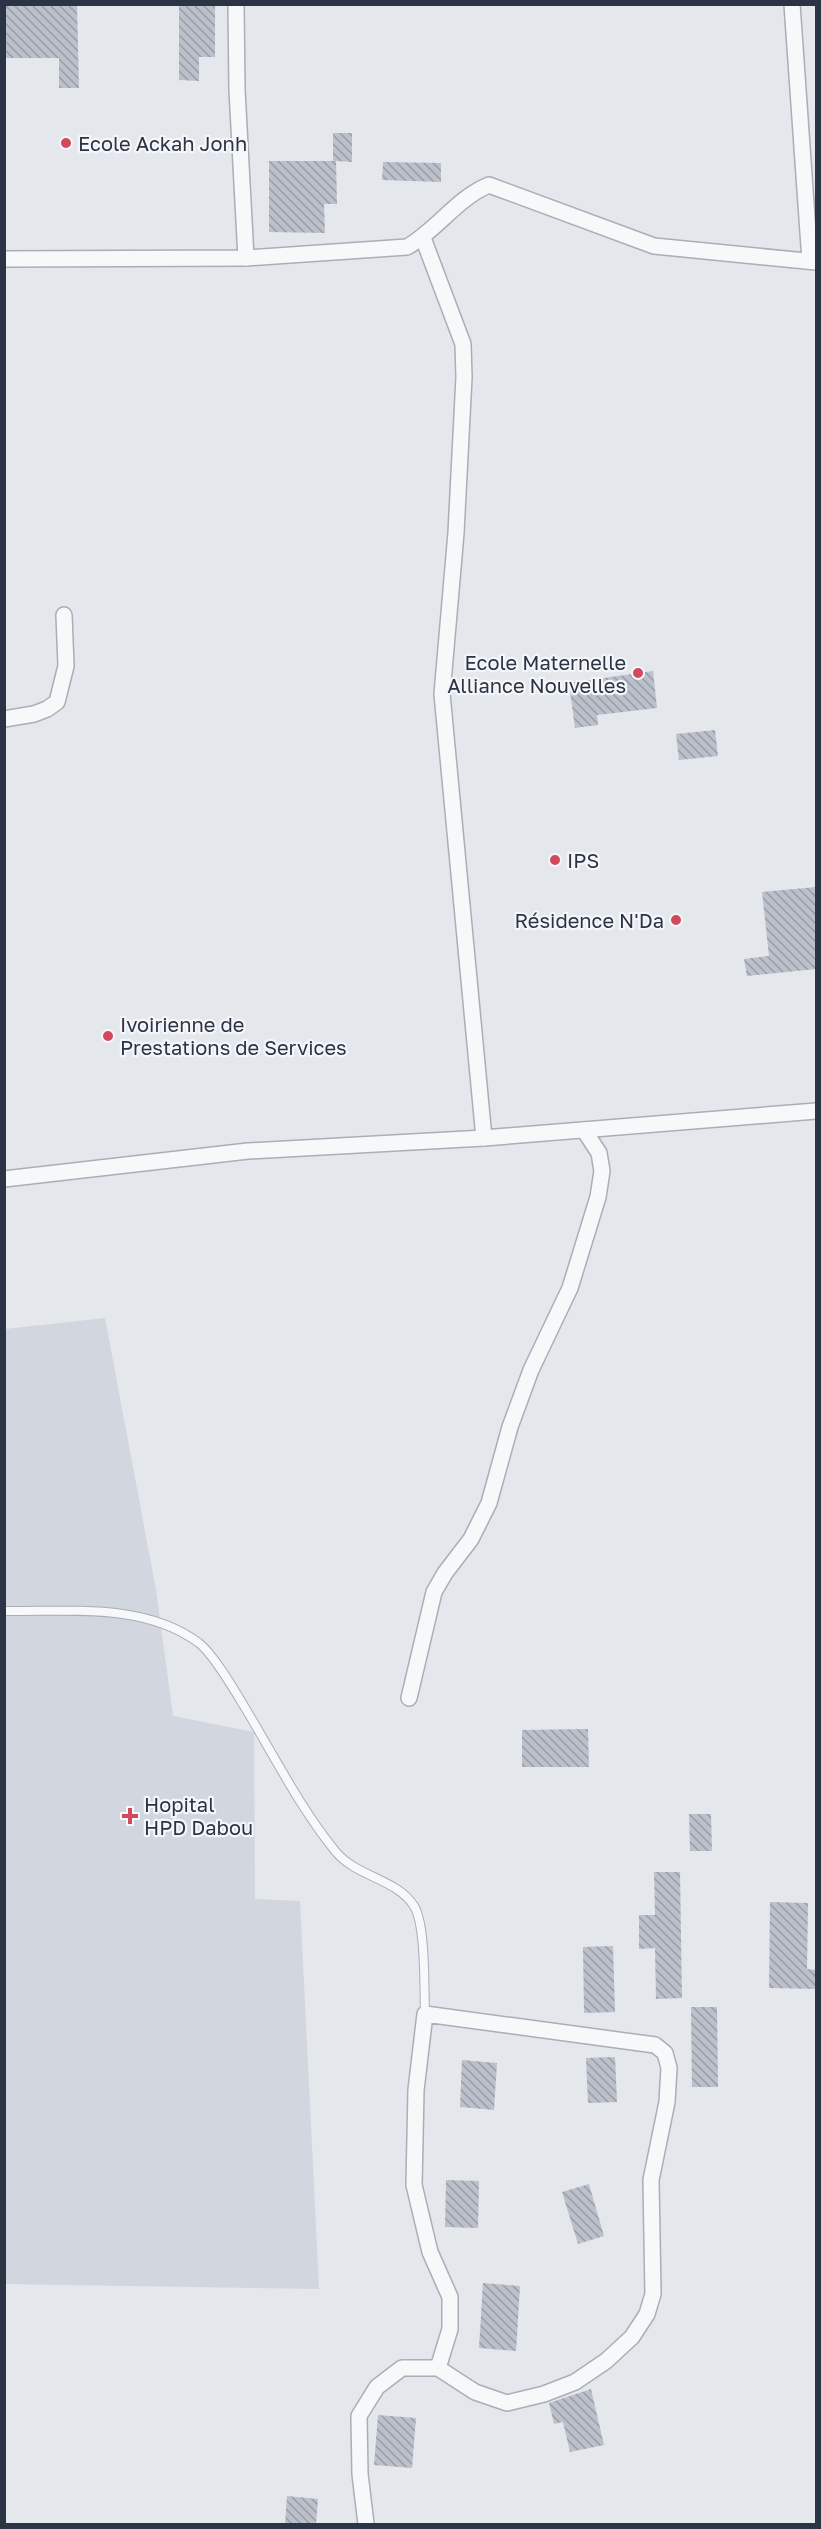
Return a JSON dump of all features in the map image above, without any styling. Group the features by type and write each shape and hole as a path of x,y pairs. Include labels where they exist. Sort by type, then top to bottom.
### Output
{"street":[{"path":"236,4 237,90 246,258"},
{"path":"4,260 246,258 407,247 423,238 475,190 489,185 654,246 813,262 792,4"},
{"path":"423,238 463,344 464,377 456,533 442,693 484,1138"},
{"path":"4,719 47,710 57,702 66,666 64,615"},
{"path":"4,1179 248,1151 484,1138 816,1111"},
{"path":"409,1698 434,1592 445,1573 471,1539 489,1503 510,1427 531,1370 570,1288 598,1197 602,1171 599,1153 584,1130"},
{"path":"366,2524 360,2474 359,2416 376,2387 402,2368 438,2368 475,2392 507,2403 544,2394 574,2382 606,2361 632,2337 647,2314 653,2294 651,2180 666,2102 669,2068 665,2053 655,2045 425,2014 416,2090 414,2185 430,2252 450,2297 450,2329 438,2368"}],"lane":[{"path":"4,1611 124,1612 168,1626 200,1644 229,1681 313,1821 338,1854 358,1871 402,1892 414,1906 420,1925 425,2014"}],"shaded area":[{"name":"Hopital HPD Dabou","path":"105,1318 156,1590 173,1716 254,1732 255,1899 300,1901 319,2289 5,2284 5,1329"}],"building":[{"path":"4,4 77,4 79,88 59,88 59,58 4,58"},
{"path":"179,4 215,4 215,57 199,57 199,81 179,80"},
{"path":"333,133 352,133 352,162 336,161 337,204 324,204 325,233 269,232 269,161 333,161"},
{"path":"383,162 441,163 441,182 382,180"},
{"path":"653,671 657,708 597,715 598,725 575,728 569,683"},
{"path":"715,730 718,756 679,760 676,734"},
{"path":"816,887 816,969 747,976 744,959 769,956 762,892"},
{"path":"588,1729 589,1767 522,1767 522,1730"},
{"path":"689,1814 711,1814 712,1851 690,1851"},
{"path":"654,1872 680,1872 682,1998 656,1999 655,1948 639,1949 639,1915 655,1915"},
{"path":"770,1902 808,1903 807,1969 816,1970 816,1989 769,1988"},
{"path":"613,1946 615,2012 584,2013 583,1947"},
{"path":"691,2007 717,2007 718,2087 692,2087"},
{"path":"615,2057 617,2102 588,2103 586,2058"},
{"path":"462,2060 497,2063 494,2110 460,2107"},
{"path":"446,2180 479,2181 478,2228 445,2227"},
{"path":"589,2184 604,2236 578,2244 562,2192"},
{"path":"483,2283 520,2286 516,2351 479,2348"},
{"path":"591,2389 604,2445 570,2452 563,2422 554,2424 549,2403"},
{"path":"378,2415 416,2418 412,2468 374,2465"},
{"path":"287,2496 318,2499 316,2524 285,2524"}],"place":[{"name":"Ecole Ackah Jonh","path":"66,143"},
{"name":"Ecole Maternelle Alliance Nouvelles","path":"638,673"},
{"name":"IPS","path":"555,860"},
{"name":"Résidence N'Da","path":"676,920"},
{"name":"Ivoirienne de Prestations de Services","path":"108,1036"},
{"name":"Hopital HPD Dabou","path":"130,1816"}]}
